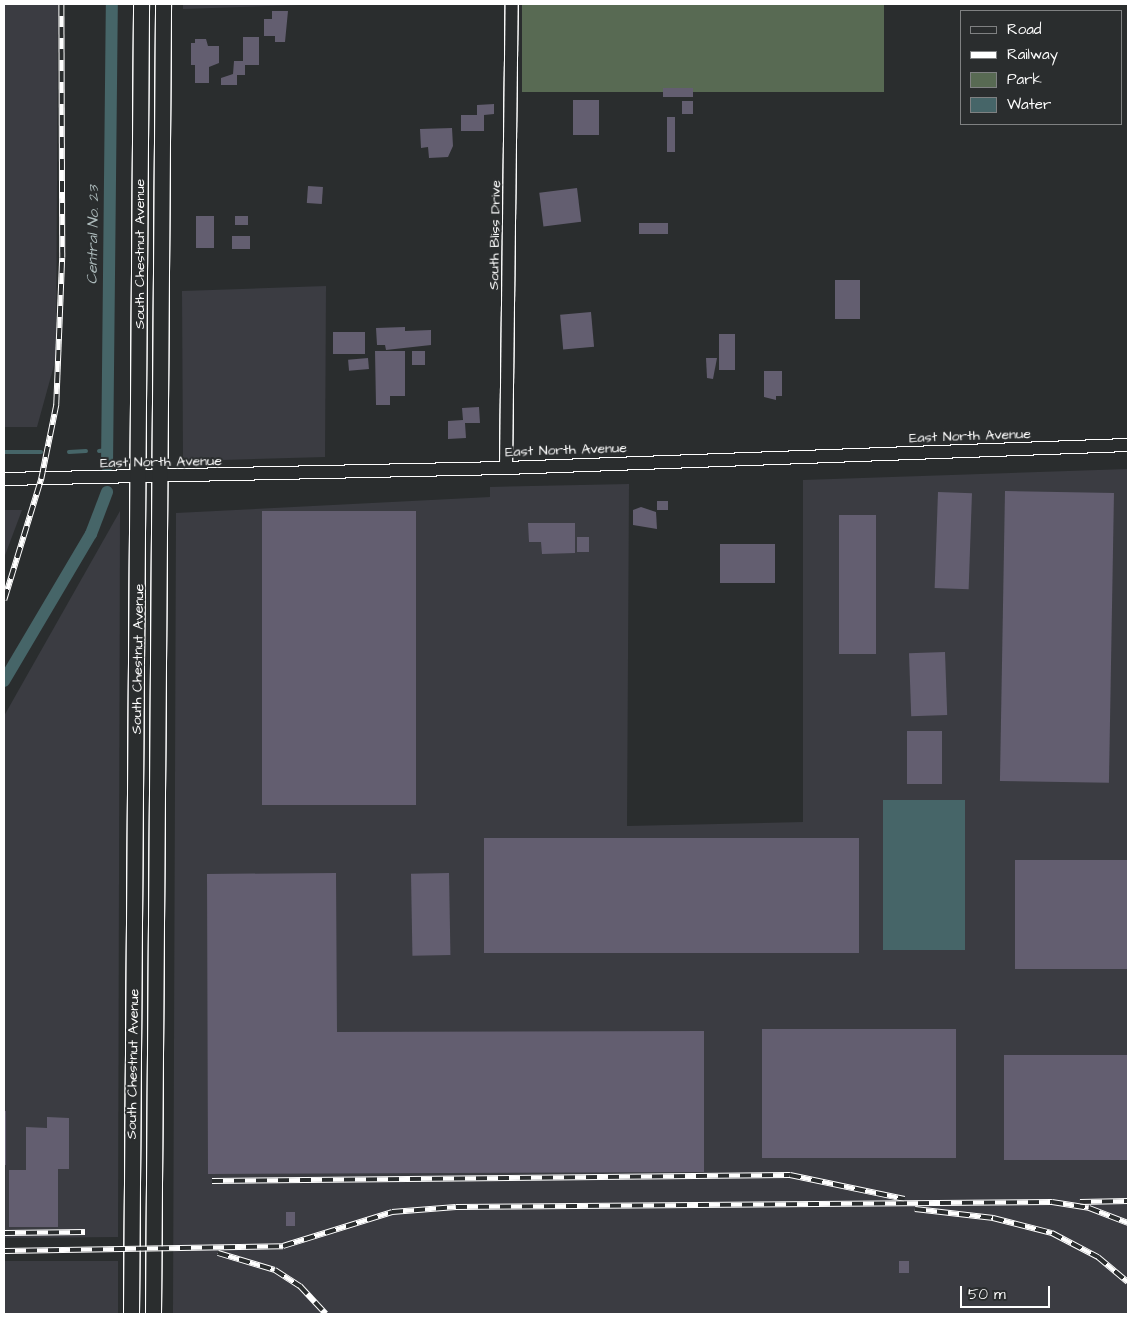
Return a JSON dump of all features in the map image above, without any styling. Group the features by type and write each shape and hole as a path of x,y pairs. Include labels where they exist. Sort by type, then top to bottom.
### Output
{"main road":[{"name":"South Chestnut Avenue","path":"130,1314 139,478 141,4"},
{"name":"South Chestnut Avenue","path":"153,1314 162,478 164,4"}],"street":[{"name":"South Bliss Drive","path":"506,468 512,4"},
{"name":"East North Avenue","path":"4,479 119,479 506,468 1128,445"}],"shaded area":[{"path":"4,4 58,4 56,358 37,427 4,427"},
{"path":"183,4 331,4 183,9"},
{"path":"326,286 325,457 189,461 183,457 182,291"},
{"path":"1128,469 1128,1314 173,1314 176,513 490,497 490,487 629,484 627,826 803,822 803,480"},
{"path":"4,510 22,510 4,558"},
{"path":"120,511 118,1237 4,1238 4,716"},
{"path":"4,1261 118,1261 118,1314 4,1314"}],"green space":[{"path":"522,4 884,4 884,92 522,92"}],"water":[{"path":"883,800 965,800 965,950 883,950"}],"building":[{"path":"272,11 288,11 285,42 275,42 275,36 264,36 264,19 272,19"},
{"path":"243,37 259,37 259,65 245,65 245,75 237,75 237,85 221,85 221,78 233,74 234,61 243,61"},
{"path":"195,39 206,39 208,46 219,46 219,63 209,67 209,83 195,83 195,65 191,65 191,43 195,43"},
{"path":"663,88 693,88 693,97 663,97"},
{"path":"573,100 599,100 599,135 573,135"},
{"path":"682,101 693,101 693,114 682,114"},
{"path":"494,104 494,114 484,115 484,131 461,131 461,115 477,115 477,105"},
{"path":"667,117 675,117 675,152 667,152"},
{"path":"452,128 453,146 448,157 429,158 428,147 421,148 420,129"},
{"path":"308,186 323,187 322,204 307,203"},
{"path":"577,188 581,222 543,226 539,193"},
{"path":"196,216 214,216 214,248 196,248"},
{"path":"235,216 248,216 248,225 235,225"},
{"path":"639,223 668,223 668,234 639,234"},
{"path":"232,236 250,236 250,249 232,249"},
{"path":"835,280 860,280 860,319 835,319"},
{"path":"591,312 594,347 563,350 560,315"},
{"path":"405,327 405,331 431,330 431,345 386,350 385,345 377,345 376,328"},
{"path":"333,332 365,332 365,354 333,354"},
{"path":"719,334 735,334 735,370 719,370"},
{"path":"375,351 405,351 405,396 390,396 390,405 376,405"},
{"path":"412,351 425,351 425,365 412,365"},
{"path":"368,358 369,369 349,371 348,360"},
{"path":"706,358 717,358 713,379 707,378"},
{"path":"764,371 782,371 782,396 776,396 776,400 764,397"},
{"path":"479,407 480,423 465,423 466,438 448,439 448,421 463,420 462,408"},
{"path":"1005,491 1114,493 1109,783 1000,781"},
{"path":"938,492 972,493 969,589 935,588"},
{"path":"657,501 668,501 668,510 657,510"},
{"path":"641,507 656,512 657,529 633,525 633,510"},
{"path":"262,511 416,511 416,805 262,805"},
{"path":"839,515 876,515 876,654 839,654"},
{"path":"528,523 575,523 575,553 542,554 541,542 529,542"},
{"path":"577,537 589,537 589,552 577,552"},
{"path":"720,544 775,544 775,583 720,583"},
{"path":"945,652 947,715 911,716 909,653"},
{"path":"907,731 942,731 942,784 907,784"},
{"path":"484,838 859,838 859,953 484,953"},
{"path":"1015,860 1128,860 1128,969 1015,969"},
{"path":"336,873 337,1032 704,1031 704,1172 208,1174 207,874"},
{"path":"449,873 450,955 412,956 411,874"},
{"path":"762,1029 956,1029 956,1158 762,1158"},
{"path":"1004,1055 1128,1055 1128,1160 1004,1160"},
{"path":"4,1111 6,1111 6,1165 4,1165"},
{"path":"47,1117 69,1118 69,1169 58,1169 58,1227 9,1227 9,1170 26,1170 26,1127 47,1128"},
{"path":"286,1212 295,1212 295,1226 286,1226"},
{"path":"899,1261 909,1261 909,1273 899,1273"}],"waterway":[{"name":"Central No. 23","path":"107,466 112,4"},
{"path":"99,451 107,450"},
{"path":"69,452 86,451"},
{"path":"4,452 41,452"},
{"name":"Central No. 23","path":"4,681 91,534 107,492"}],"railway":[{"path":"4,600 41,479 56,405 62,258 61,4"},
{"path":"212,1181 790,1175 905,1199"},
{"path":"1080,1202 1128,1201"},
{"path":"4,1251 283,1246 392,1212 456,1207 1052,1202 1089,1208 1128,1223"},
{"path":"915,1209 993,1218 1052,1233 1098,1257 1128,1282"},
{"path":"4,1233 85,1232"},
{"path":"218,1253 275,1270 300,1286 326,1314"}]}
